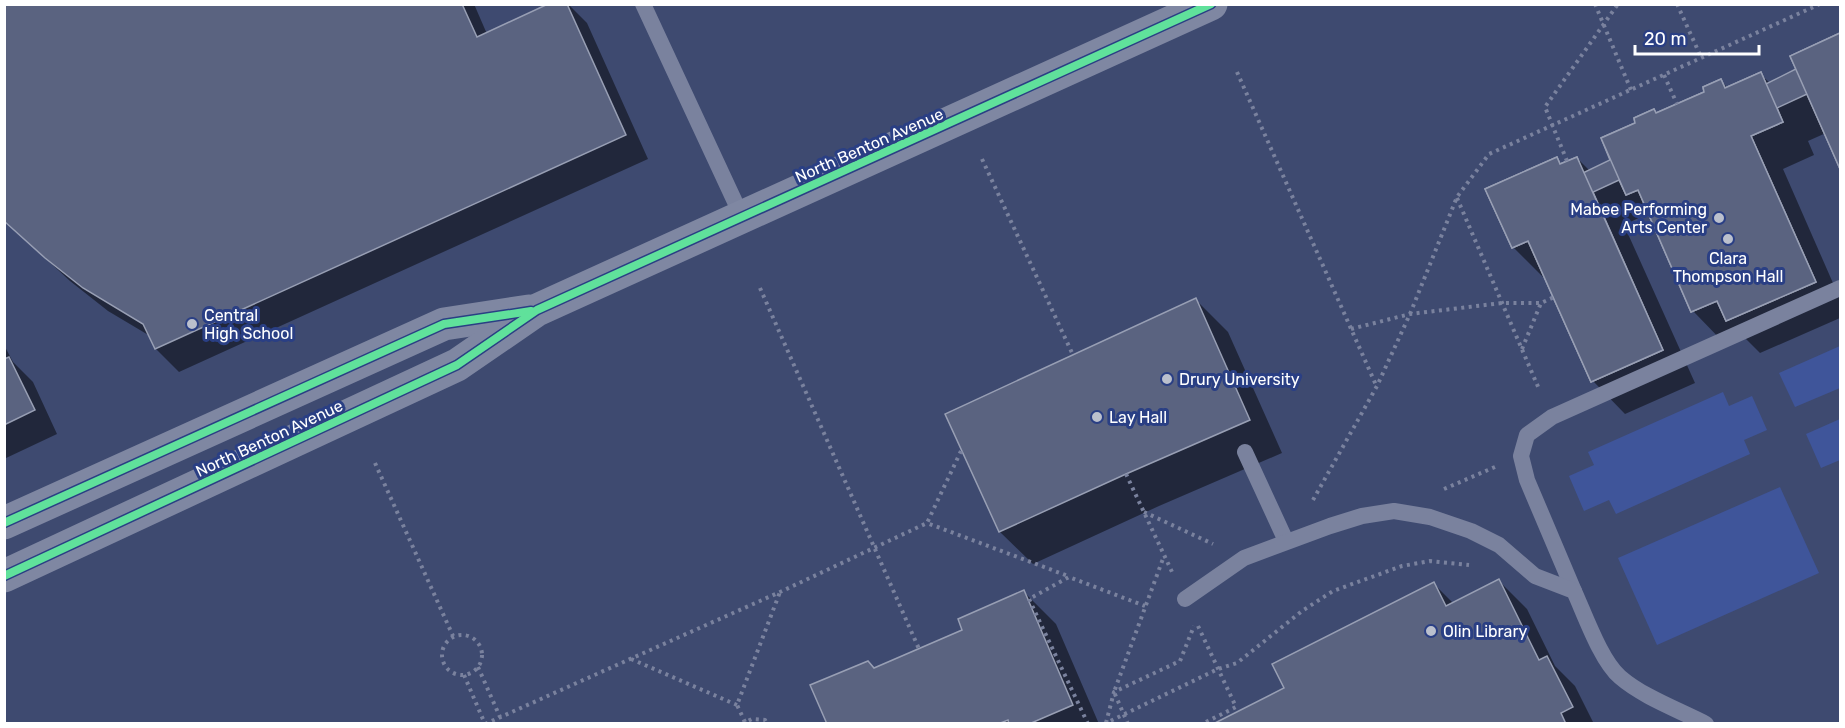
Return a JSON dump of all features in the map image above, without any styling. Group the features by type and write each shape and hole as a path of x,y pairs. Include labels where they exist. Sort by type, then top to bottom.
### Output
{"main road":[{"name":"North Benton Avenue","path":"4,576 457,365 537,310 1211,4"},
{"name":"North Benton Avenue","path":"4,523 444,324 537,310"}],"lane":[{"path":"643,4 742,217"},
{"path":"1706,723 1636,688 1618,676 1602,652 1527,480 1521,456 1527,435 1552,417 1840,288"},
{"path":"1245,452 1289,541"},
{"path":"1185,599 1244,558 1362,516 1394,511 1430,517 1471,531 1499,545 1535,576 1574,591"}],"path":[{"path":"1595,4 1631,90"},
{"path":"1567,161 1545,107 1618,4"},
{"path":"1677,4 1701,57"},
{"path":"1289,541 1377,386 1410,314 1457,197 1489,154 1820,4"},
{"path":"1237,72 1377,386"},
{"path":"1664,75 1677,104"},
{"path":"982,159 1073,355"},
{"path":"1457,197 1552,417"},
{"path":"760,288 919,649"},
{"path":"1351,329 1410,314 1502,303 1541,303 1554,297"},
{"path":"1522,349 1541,303"},
{"path":"464,675 485,723 493,722 927,523 961,451"},
{"path":"1394,511 1521,456"},
{"path":"375,463 453,636"},
{"path":"1126,474 1143,512 1244,558"},
{"path":"927,523 1145,606"},
{"path":"1105,723 1114,692 1164,556"},
{"path":"1105,723 1218,669 1238,663 1302,611 1334,591 1370,576 1402,566 1430,561 1511,570 1526,568"},
{"path":"1069,577 1029,599 1088,723"},
{"path":"767,723 765,720 752,719 744,723 737,705 780,592"},
{"path":"1114,692 1180,661 1196,623"},
{"path":"464,635 476,641 482,652 482,659 478,667 470,673 464,675 451,671 443,661 444,648 453,636 464,635"},
{"path":"631,659 737,705"},
{"path":"478,667 500,717"},
{"path":"1114,692 1128,723"},
{"path":"1202,723 1236,707"}],"shaded area":[{"path":"1840,346 1840,388 1795,407 1779,373"},
{"path":"1723,392 1729,406 1752,396 1767,430 1744,440 1750,454 1616,514 1609,500 1584,511 1569,476 1594,465 1588,452"},
{"path":"1840,419 1840,460 1821,468 1806,434"},
{"path":"1780,487 1819,573 1657,645 1618,558"}],"building":[{"name":"Central High School","path":"4,4 462,4 477,37 548,4 567,4 626,135 155,349 143,324 83,288 4,221"},
{"name":"Mabee Performing Arts Center","path":"1840,33 1840,169 1807,94 1777,108 1783,122 1751,136 1816,282 1726,321 1717,301 1691,312 1638,190 1626,195 1619,180 1593,192 1663,350 1591,382 1528,241 1512,248 1485,189 1557,157 1560,164 1577,157 1583,173 1610,160 1601,138 1635,123 1634,118 1654,109 1656,113 1704,92 1703,87 1721,79 1725,88 1761,72 1766,84 1796,69 1790,56"},
{"path":"1840,33 1840,169 1790,56"},
{"name":"Clara Thompson Hall","path":"1761,72 1783,122 1751,136 1816,282 1726,321 1717,301 1691,312 1638,190 1626,195 1601,138 1635,123 1634,118 1654,109 1656,113 1704,92 1703,87 1721,79 1725,88"},
{"path":"1557,157 1560,164 1577,157 1663,350 1591,382 1528,241 1512,248 1485,189"},
{"name":"Lay Hall","path":"1196,298 1250,420 999,532 945,414"},
{"path":"9,357 35,410 4,425 4,359"},
{"name":"Olin Library","path":"1499,579 1539,660 1547,656 1573,707 1561,713 1566,724 1213,724 1284,688 1272,664 1434,582 1446,606"},
{"path":"1024,590 1073,705 1029,724 1009,724 1008,720 998,724 827,724 810,685 868,661 874,668 962,630 958,619"}],"cycle path":[{"path":"4,576 457,365 537,310 1211,4"},
{"path":"4,523 444,324 531,311"}],"place":[{"name":"Mabee Performing Arts Center","path":"1719,218"},
{"name":"Clara Thompson Hall","path":"1728,239"},
{"name":"Central High School","path":"192,324"},
{"name":"Drury University","path":"1167,379"},
{"name":"Lay Hall","path":"1097,417"},
{"name":"Olin Library","path":"1431,631"}]}
